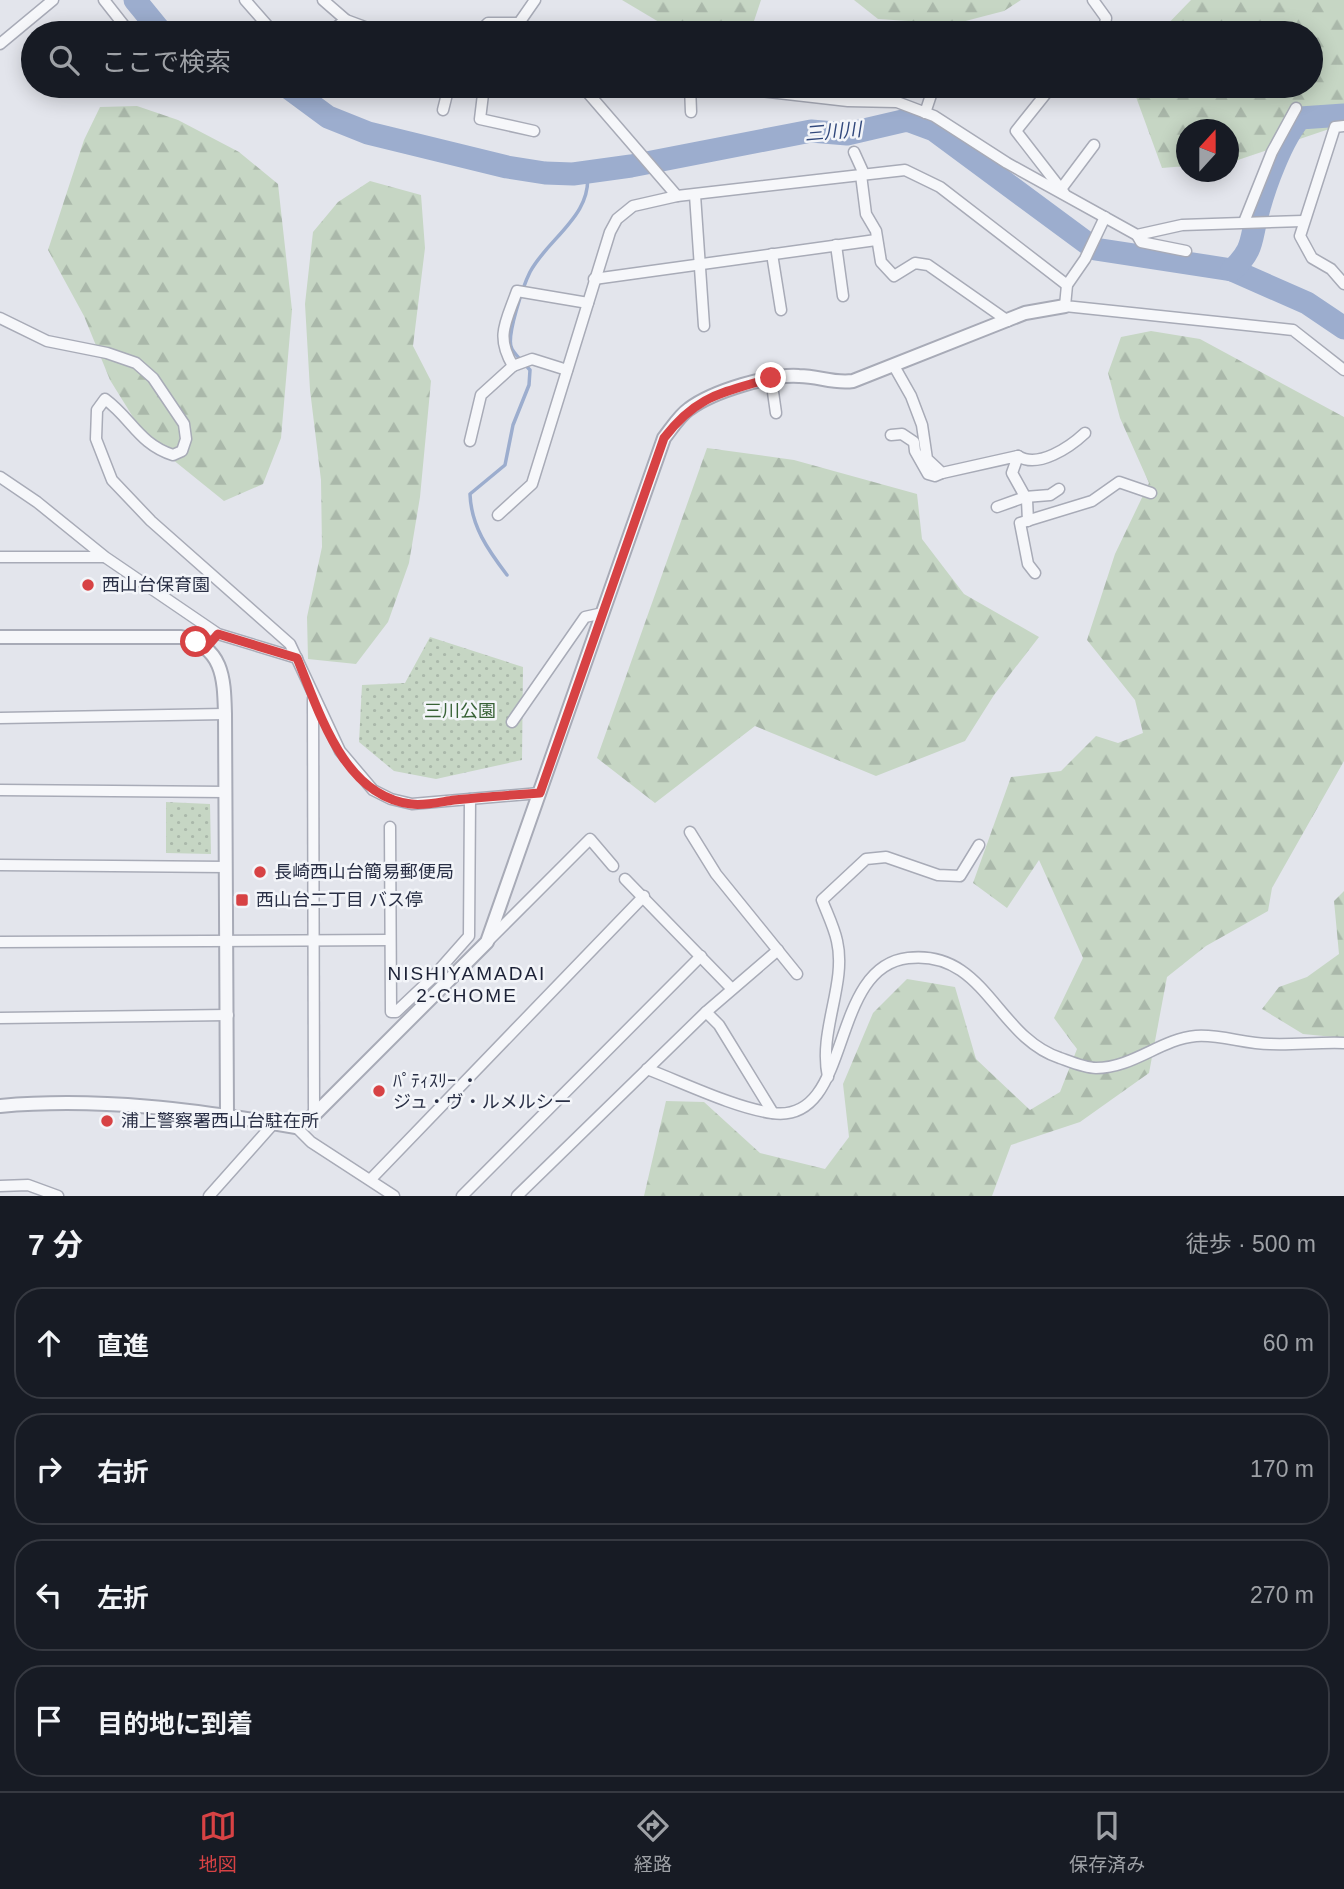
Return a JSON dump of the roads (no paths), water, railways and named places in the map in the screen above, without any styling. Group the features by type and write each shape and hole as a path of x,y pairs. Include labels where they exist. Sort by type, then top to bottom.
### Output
{"street":[{"path":"28,21 54,0"},
{"path":"104,0 121,21"},
{"path":"245,0 263,21"},
{"path":"323,0 346,20"},
{"path":"520,21 535,0"},
{"path":"1093,0 1106,21"},
{"path":"0,44 21,27"},
{"path":"443,110 446,98"},
{"path":"483,98 480,119 534,131"},
{"path":"592,98 677,196"},
{"path":"690,98 691,112"},
{"path":"856,98 897,102 925,113 1137,235 1141,242 1186,251"},
{"path":"925,113 929,98"},
{"path":"1042,98 1016,131 1064,192"},
{"path":"1246,222 1272,152 1296,108"},
{"path":"1344,126 1335,127 1300,236 1307,250 1344,284"},
{"path":"1064,192 1094,145"},
{"path":"854,152 863,174 866,215 876,231 881,262 894,276 915,263 922,263 937,270 1008,321"},
{"path":"498,515 532,484 594,279 617,219 633,206 677,196 905,170 918,174 1067,285"},
{"path":"695,195 704,326"},
{"path":"1065,306 1067,285 1085,259 1105,217"},
{"path":"1137,235 1182,225 1303,221"},
{"path":"594,279 876,240"},
{"path":"836,245 843,296"},
{"path":"772,254 781,310"},
{"path":"516,364 502,348 501,339 517,290 588,303"},
{"path":"487,942 664,438 690,408 717,395 771,378 801,376 836,383 853,381 1026,313 1065,306 1293,330 1344,370"},
{"path":"0,318 47,341 107,353 136,363 153,379 184,424 186,439 182,451 173,454 155,449 143,439 124,413 105,399 97,410 96,439 112,480 151,521 290,644 344,758 373,790 412,804 540,793"},
{"path":"470,441 481,395 516,364 532,359 567,370"},
{"path":"894,366 911,396 922,425 927,459 942,472"},
{"path":"771,378 776,413"},
{"path":"891,436 902,434 914,442 915,451 928,474 934,476 1018,456 1027,461 1043,459 1085,433"},
{"path":"1018,456 1012,473 1025,496 1028,521"},
{"path":"0,477 37,502 105,557 218,634 297,658"},
{"path":"1035,573 1028,564 1020,523 1092,501 1119,482 1152,493"},
{"path":"997,507 1025,496 1050,495 1059,489"},
{"path":"0,557 105,557"},
{"path":"512,722 585,617 603,613"},
{"path":"205,649 218,634"},
{"path":"0,637 181,637 205,649 224,674 227,1114"},
{"path":"313,695 314,1115"},
{"path":"0,718 225,715"},
{"path":"0,790 226,792"},
{"path":"390,827 391,1012 396,1012 431,979 469,936 470,799"},
{"path":"690,832 716,874 797,974"},
{"path":"296,1126 314,1115 590,839 613,866"},
{"path":"828,1077 824,1056 838,969 838,942 822,900 866,859 886,857 925,872 960,876 979,845"},
{"path":"0,866 226,867"},
{"path":"625,878 732,989"},
{"path":"371,1179 644,896"},
{"path":"0,942 389,940"},
{"path":"517,1196 706,1012 778,950"},
{"path":"463,1196 701,956"},
{"path":"647,1069 774,1113 790,1112 807,1104 828,1077 866,982 874,973 892,963 915,958 942,960 959,967 1030,1040 1050,1055 1096,1068 1123,1063 1174,1038 1200,1035 1268,1044 1344,1043"},
{"path":"706,1012 719,1025 774,1113"},
{"path":"0,1018 228,1015"},
{"path":"0,1106 80,1101 227,1114 296,1126 311,1142 394,1196"},
{"path":"209,1196 274,1123"},
{"path":"0,1186 28,1185 58,1196"}],"waterway":[{"name":"三川川","path":"135,0 152,21"},
{"name":"三川川","path":"302,98 328,117 368,133 507,167 545,173 573,174 631,166 811,131 847,134 907,120 934,130 1095,249 1232,270 1307,303 1344,328"},
{"path":"1232,270 1245,256 1251,243 1270,176 1293,127 1300,118 1344,115"},
{"path":"507,575 487,547 477,527 470,494 505,465 513,425 529,385 530,370 512,349 511,334 516,311 530,272 584,201 587,171"}],"place":[{"name":"西山台保育園","path":"88,585"},
{"name":"長崎西山台簡易郵便局","path":"260,872"},
{"name":"西山台二丁目 バス停","path":"242,900"},
{"name":"ﾊﾟﾃｨｽﾘｰ ・ ジュ・ヴ・ルメルシー","path":"379,1091"},
{"name":"浦上警察署西山台駐在所","path":"107,1121"}],"district":[{"name":"NISHIYAMADAI 2-CHOME","path":"467,984"}],"park label":[{"name":"三川公園","path":"460,711"}]}
